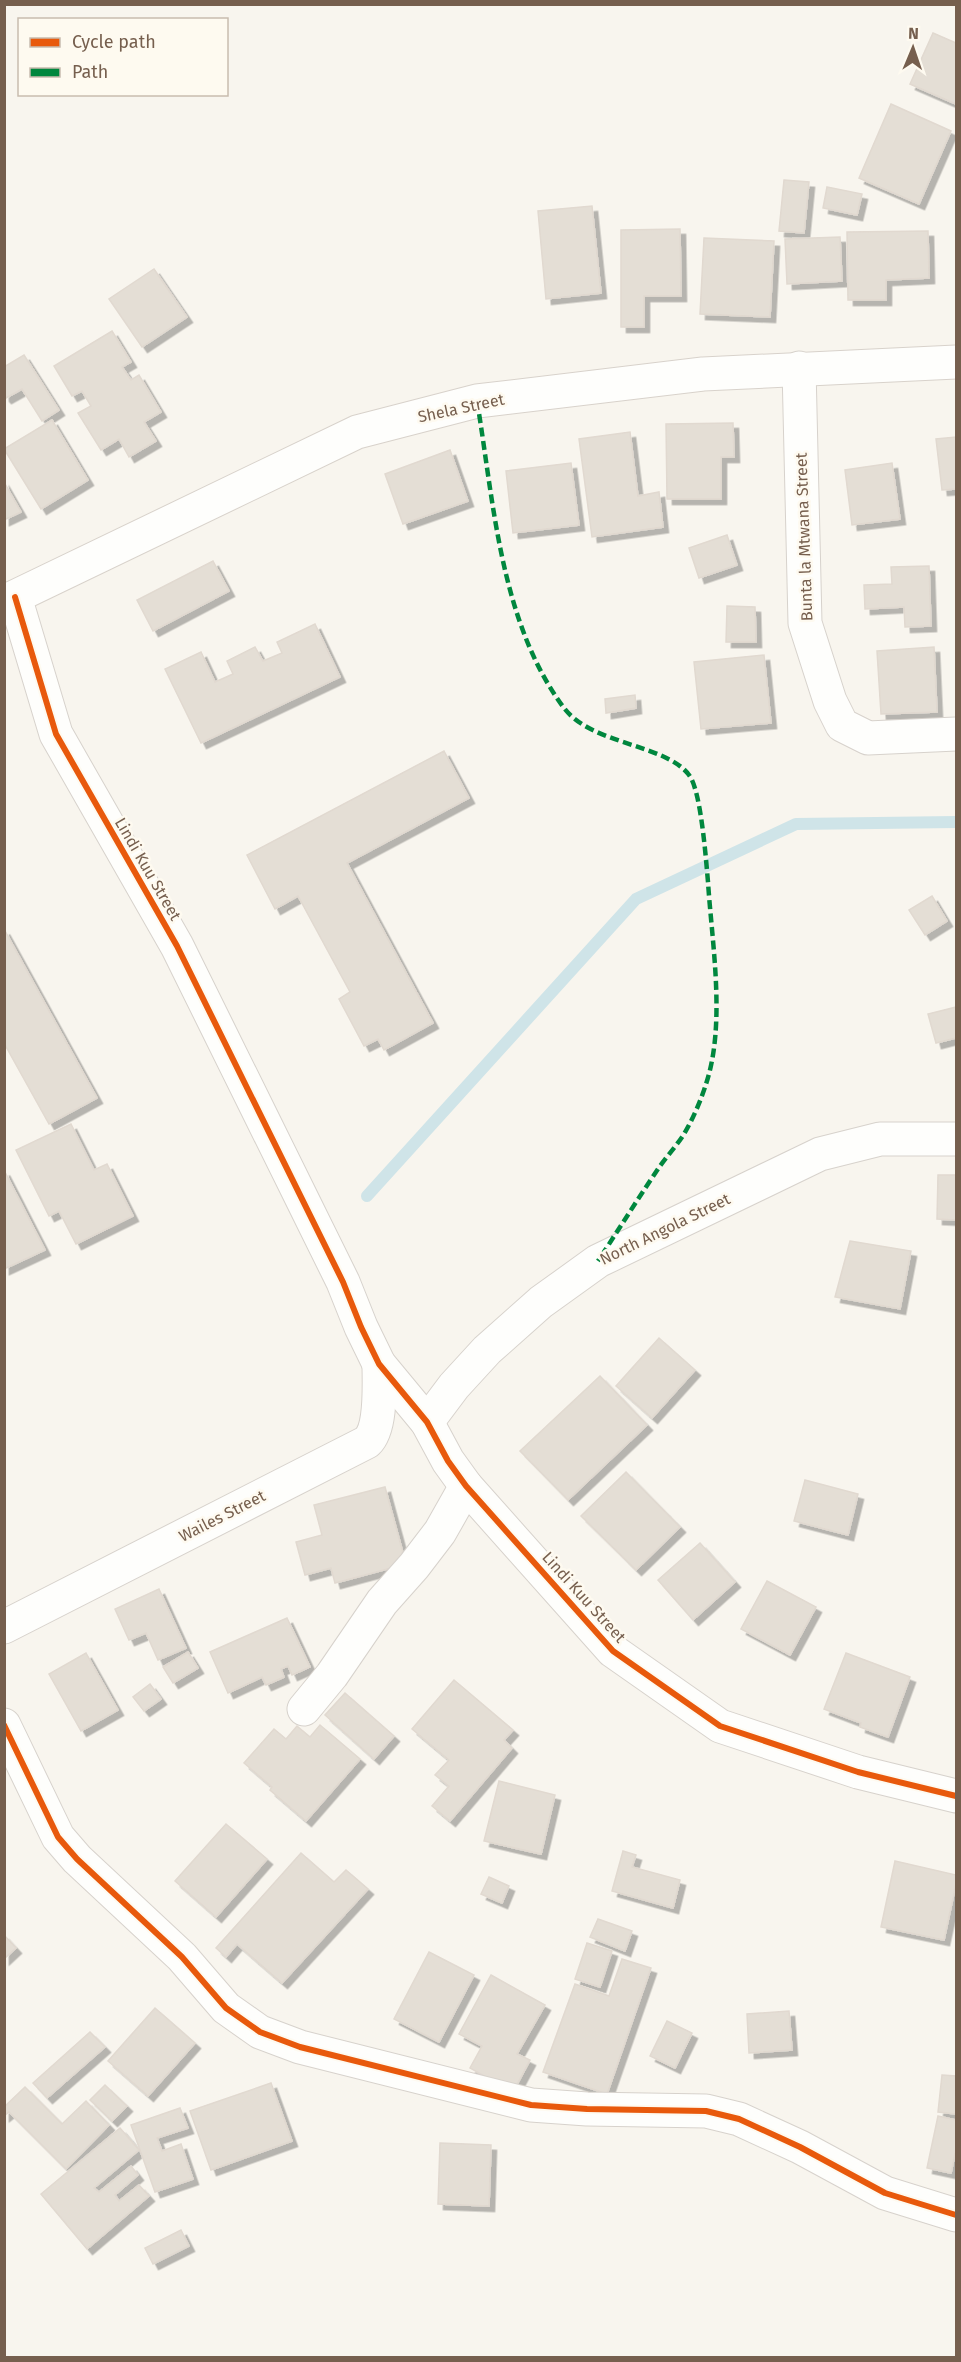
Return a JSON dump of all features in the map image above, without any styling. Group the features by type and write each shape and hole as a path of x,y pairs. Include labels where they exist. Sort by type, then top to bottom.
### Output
{"street":[{"name":"Shela Street","path":"10,600 357,432 477,401 703,374 957,362"},
{"name":"Bunta la Mtwana Street","path":"799,368 805,623 830,700 842,725 868,738 957,734"},
{"name":"Lindi Kuu Street","path":"10,600 56,734 177,946 343,1282 361,1327 380,1364 427,1422 448,1461 466,1486 613,1651 720,1726 858,1772 957,1797"},
{"name":"North Angola Street","path":"427,1422 454,1386 487,1350 541,1302 598,1261 820,1155 880,1139 957,1139"},
{"name":"Wailes Street","path":"4,1627 367,1442 372,1438 376,1425 380,1364"},
{"path":"304,1709 332,1675 382,1602 440,1532 466,1486"},
{"path":"4,1725 58,1837 77,1859 182,1957 226,2008 260,2032 300,2047 531,2104 587,2109 706,2111 739,2119 801,2147 885,2193 957,2215"}],"building":[{"path":"933,33 956,43 956,104 910,84"},
{"path":"891,104 951,131 919,204 859,178"},
{"path":"784,180 809,182 804,233 779,231"},
{"path":"827,187 862,194 857,215 823,208"},
{"path":"592,206 601,293 546,299 538,211"},
{"path":"680,229 681,296 644,296 644,327 621,327 621,230"},
{"path":"928,231 929,278 886,280 886,300 848,300 847,232"},
{"path":"840,237 842,281 787,284 785,239"},
{"path":"704,238 774,241 770,317 700,314"},
{"path":"154,269 187,317 142,347 109,299"},
{"path":"112,331 131,362 122,367 131,380 139,375 161,412 144,422 156,441 129,457 119,439 101,450 78,413 91,406 82,391 72,396 54,366"},
{"path":"24,355 59,410 42,421 22,389 6,398 4,396 4,367"},
{"path":"52,420 88,480 41,509 4,449"},
{"path":"733,423 734,457 721,457 721,499 667,499 666,424"},
{"path":"630,432 638,496 659,492 663,527 592,537 579,439"},
{"path":"956,437 956,489 942,490 936,439"},
{"path":"450,450 468,501 403,524 385,474"},
{"path":"571,463 579,525 513,533 506,471"},
{"path":"892,463 900,519 852,525 845,470"},
{"path":"4,482 21,512 4,520"},
{"path":"727,535 737,565 699,578 689,548"},
{"path":"213,561 229,591 153,631 137,600"},
{"path":"929,566 931,626 905,627 904,607 865,609 864,585 892,584 891,567"},
{"path":"727,606 755,607 756,642 726,642"},
{"path":"315,624 340,677 201,743 165,669 201,652 215,682 233,674 227,661 255,647 263,661 282,653 277,642"},
{"path":"934,647 937,712 881,714 877,651"},
{"path":"764,655 771,723 701,729 694,662"},
{"path":"635,695 636,708 606,713 605,699"},
{"path":"444,751 469,798 347,863 433,1023 384,1050 378,1039 364,1046 339,999 350,992 298,896 275,909 247,855"},
{"path":"932,896 947,921 925,935 909,910"},
{"path":"4,929 97,1098 49,1124 4,1043"},
{"path":"956,1007 956,1038 936,1043 928,1014"},
{"path":"71,1124 94,1170 107,1164 133,1216 76,1244 59,1211 49,1216 16,1150"},
{"path":"4,1170 45,1250 4,1269"},
{"path":"938,1175 956,1175 956,1220 937,1219"},
{"path":"850,1241 911,1251 900,1309 835,1297"},
{"path":"659,1338 695,1370 652,1418 616,1386"},
{"path":"600,1376 647,1425 568,1500 520,1451"},
{"path":"626,1472 680,1527 636,1570 581,1516"},
{"path":"805,1480 858,1494 848,1535 794,1521"},
{"path":"385,1487 406,1564 335,1583 331,1568 305,1575 296,1542 322,1535 314,1505"},
{"path":"700,1543 735,1582 693,1620 658,1580"},
{"path":"767,1581 816,1607 790,1655 741,1629"},
{"path":"159,1589 186,1648 158,1660 146,1633 129,1640 115,1609"},
{"path":"287,1618 310,1667 292,1675 288,1666 281,1669 284,1677 266,1685 262,1677 228,1693 210,1652"},
{"path":"188,1652 198,1668 173,1683 163,1667"},
{"path":"86,1653 118,1710 81,1731 49,1674"},
{"path":"846,1653 910,1677 888,1737 860,1727 861,1723 824,1709"},
{"path":"454,1680 513,1730 504,1740 512,1748 450,1821 432,1806 449,1786 435,1775 449,1760 412,1729"},
{"path":"150,1684 161,1699 144,1711 133,1697"},
{"path":"345,1693 394,1736 374,1759 325,1715"},
{"path":"320,1725 360,1759 306,1821 270,1790 272,1787 244,1763 274,1729 286,1739 297,1726 310,1737"},
{"path":"499,1781 555,1795 541,1854 484,1841"},
{"path":"226,1824 267,1859 216,1917 175,1881"},
{"path":"623,1851 636,1855 632,1867 680,1880 673,1908 612,1891"},
{"path":"301,1853 334,1882 346,1870 368,1889 282,1983 237,1944 226,1957 216,1948"},
{"path":"895,1861 956,1875 944,1940 881,1927"},
{"path":"489,1877 509,1886 502,1903 481,1894"},
{"path":"598,1919 632,1931 625,1951 590,1937"},
{"path":"4,1935 16,1948 4,1959"},
{"path":"587,1943 612,1951 600,1987 575,1979"},
{"path":"429,1952 474,1975 439,2042 394,2019"},
{"path":"622,1959 651,1968 607,2094 543,2072 575,1984 609,1996"},
{"path":"491,1975 545,2005 517,2054 530,2060 513,2092 470,2068 482,2046 459,2034"},
{"path":"155,2008 195,2043 148,2096 108,2061"},
{"path":"789,2011 792,2050 749,2053 747,2014"},
{"path":"667,2021 692,2033 675,2068 650,2056"},
{"path":"90,2032 105,2047 47,2098 33,2083"},
{"path":"942,2075 956,2076 956,2114 938,2112"},
{"path":"271,2083 292,2141 211,2170 190,2111"},
{"path":"105,2085 127,2106 112,2121 90,2100"},
{"path":"25,2087 62,2124 86,2101 109,2125 66,2169 9,2112 4,2116 4,2107"},
{"path":"180,2108 188,2128 157,2138 162,2151 181,2144 193,2179 155,2192 131,2125"},
{"path":"938,2116 956,2120 956,2149 951,2173 927,2168"},
{"path":"120,2128 139,2150 94,2188 99,2192 131,2166 138,2175 115,2195 119,2201 139,2185 149,2196 87,2249 41,2194"},
{"path":"440,2143 491,2145 489,2206 438,2204"},
{"path":"181,2230 189,2246 153,2264 145,2248"}],"waterway":[{"path":"367,1196 636,899 796,824 956,822"}],"marked path":[{"path":"477,401 503,560 526,638 543,674 564,708 576,720 592,730 664,757 689,775 697,795 702,826 716,984 712,1061 694,1116 598,1261"}],"cycle path":[{"path":"15,597 56,734 177,946 343,1282 379,1364 427,1422 448,1461 466,1486 613,1651 720,1726 858,1772 956,1796"},
{"path":"4,1725 58,1837 77,1859 182,1957 226,2008 260,2032 300,2047 531,2105 587,2109 706,2111 739,2119 800,2147 885,2193 956,2215"}]}
